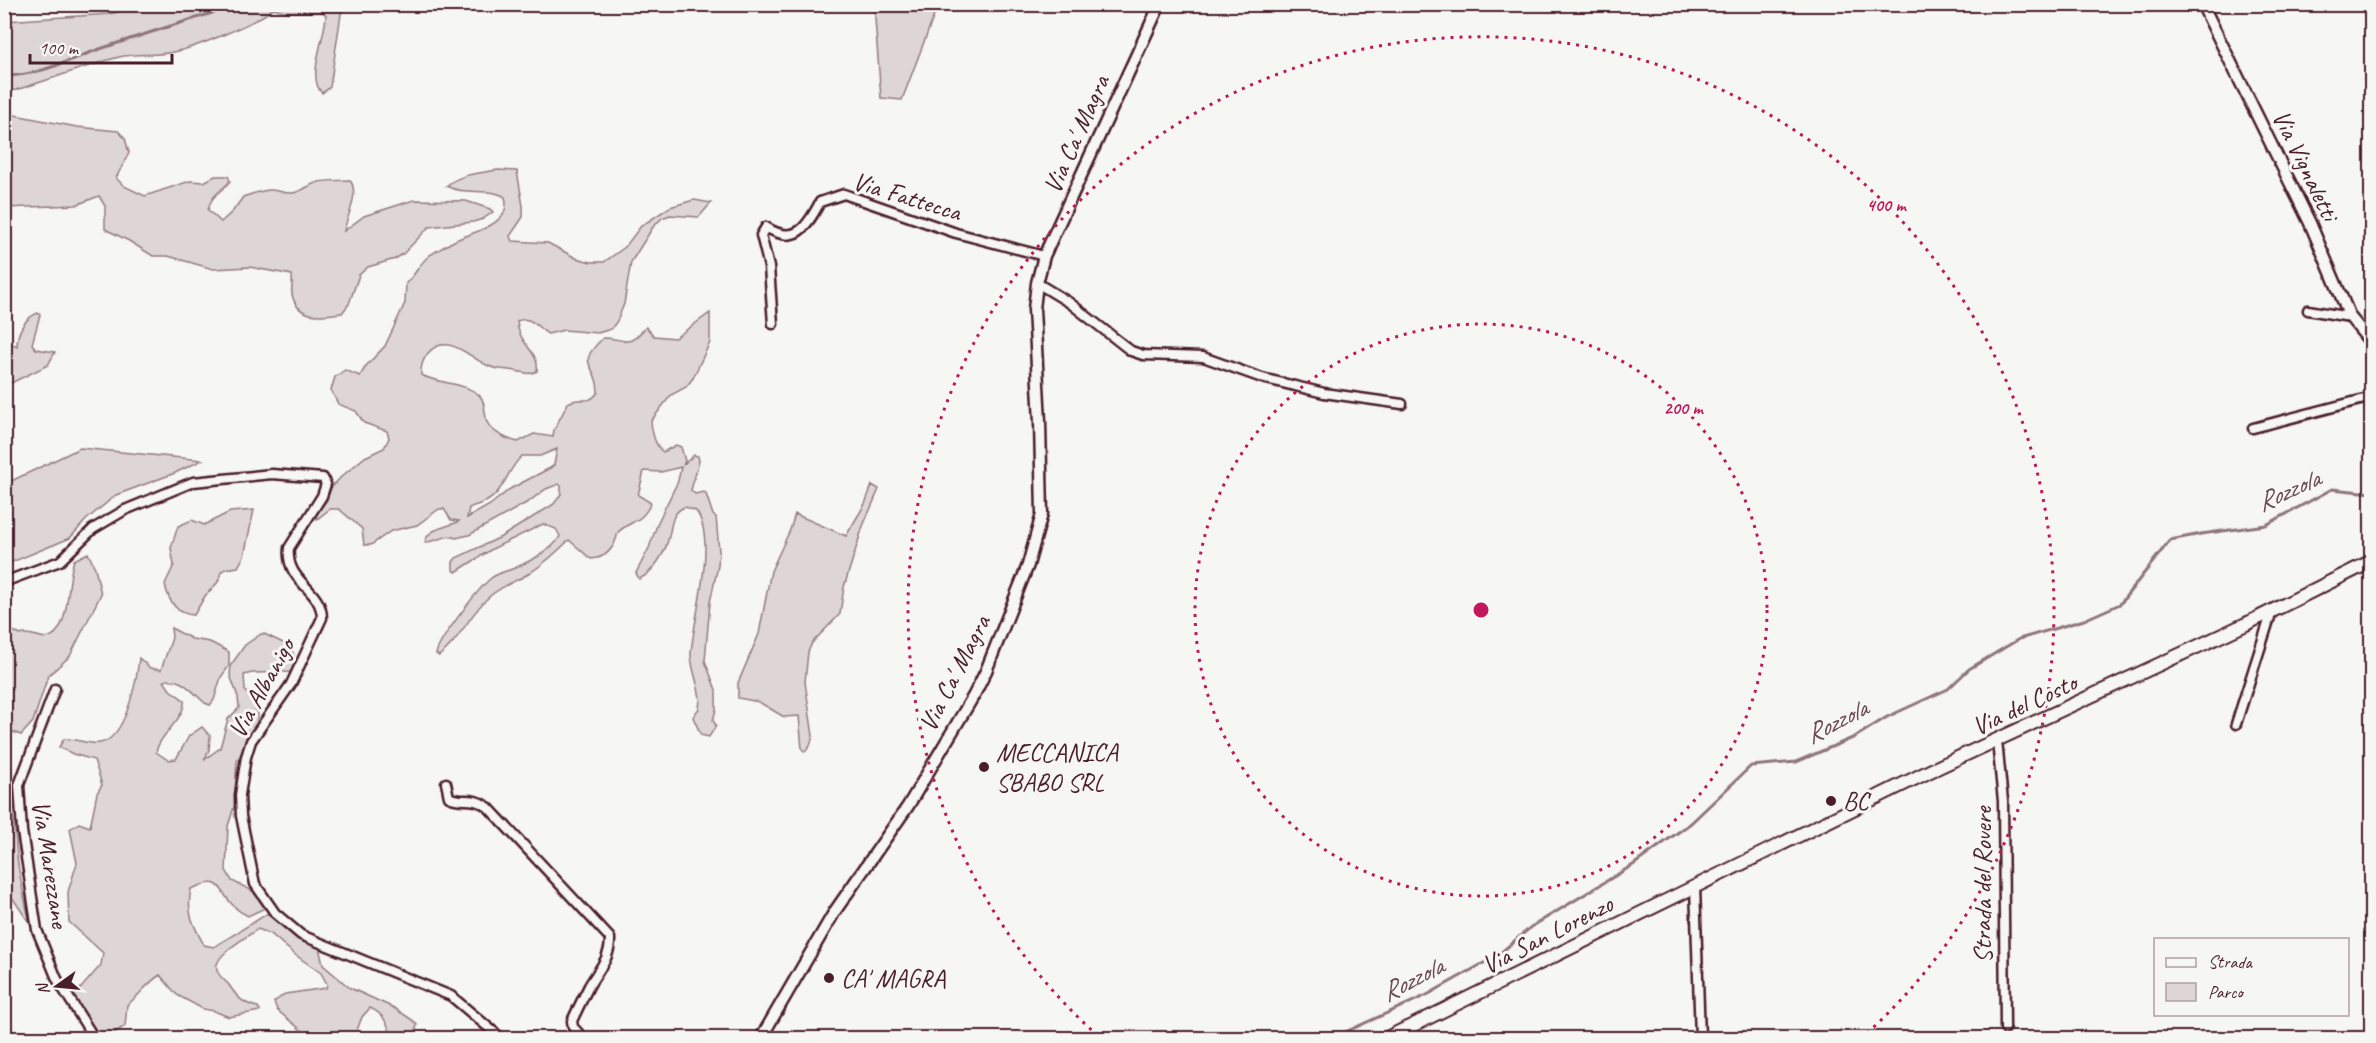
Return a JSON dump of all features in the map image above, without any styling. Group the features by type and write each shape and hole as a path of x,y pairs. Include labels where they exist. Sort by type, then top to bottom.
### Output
{"main road":[{"name":"Via del Costo","path":"1695,886 1932,770 2272,611 2372,561"},
{"name":"Via San Lorenzo","path":"1387,1038 1695,886"}],"street":[{"name":"Via Ca' Magra","path":"761,1038 836,911 908,806 974,695 986,671 1028,565 1042,514 1043,488 1034,309 1037,283 1044,256 1160,4"},
{"name":"Via Vignaletti","path":"2202,4 2310,223 2350,317 2372,344"},
{"name":"Via Fattecca","path":"773,324 769,267 761,235 766,227 775,233 788,236 799,231 812,218 820,202 844,194 956,233 1044,256"},
{"path":"1037,283 1077,308 1131,351 1143,355 1203,357 1262,378 1323,393 1402,404"},
{"path":"2308,310 2350,317"},
{"path":"2253,428 2372,397"},
{"name":"Via Albanigo","path":"4,582 60,561 86,535 101,524 125,510 193,482 272,474 323,478 326,484 322,496 289,548 288,558 291,571 322,608 322,618 291,684 251,741 246,757 240,795 241,816 255,884 275,913 301,935 451,996 501,1038"},
{"path":"2236,724 2272,611"},
{"name":"Via Marezzane","path":"55,689 19,785 23,841 37,930 57,979 94,1038"},
{"name":"Strada del Rovere","path":"1997,741 2003,801 2005,1028"},
{"path":"446,783 449,797 454,800 474,799 488,807 610,938 606,960 590,984 572,1022 573,1027 583,1038"},
{"path":"1695,886 1700,1038"}],"green space":[{"path":"137,5 345,5 341,14 330,87 322,93 316,77 326,15 322,12 287,12 273,8 242,27 182,50 119,57 5,93 5,21 109,14 135,8"},
{"path":"874,5 938,5 902,100 881,98"},
{"path":"4,113 77,127 118,131 125,138 129,153 116,178 124,186 145,196 190,181 204,182 215,176 228,176 230,181 214,197 208,210 221,222 243,197 271,190 293,193 319,182 344,180 350,180 354,192 344,231 364,216 414,200 466,201 493,212 473,222 429,227 403,254 395,259 368,267 359,275 349,304 342,313 311,314 299,308 295,302 292,292 292,275 249,267 213,269 168,256 153,256 105,229 105,206 99,196 76,205 5,208"},
{"path":"498,170 517,171 523,217 510,236 512,241 548,243 576,258 591,262 604,262 625,247 641,226 670,207 694,200 711,203 699,217 670,215 662,218 653,227 631,262 624,304 611,329 598,333 564,330 548,334 530,321 517,321 521,336 535,358 537,371 528,373 494,368 449,345 432,349 421,369 421,375 459,385 479,395 483,401 489,426 505,437 518,442 534,434 553,437 554,430 568,403 591,399 598,392 595,375 588,360 594,347 603,338 630,341 646,327 654,336 675,338 710,313 710,342 693,378 686,387 671,395 651,421 656,442 663,452 676,445 681,447 685,461 683,465 694,455 698,456 699,461 691,490 695,494 704,492 706,494 713,515 716,517 718,566 710,602 705,661 716,690 716,710 713,720 716,726 709,737 701,735 693,717 699,708 700,700 691,654 705,560 702,524 696,511 685,507 680,509 672,521 661,557 649,573 639,579 636,573 678,481 681,467 661,472 644,471 638,495 651,503 640,518 618,532 615,542 606,554 591,559 569,540 535,569 490,596 439,656 436,654 438,647 459,615 490,579 540,555 560,536 556,529 543,524 492,549 456,572 453,570 453,562 456,558 501,537 554,504 561,494 561,486 559,484 546,489 528,502 469,535 456,538 449,536 425,543 434,531 459,521 451,520 444,509 439,509 417,525 391,531 371,545 364,545 362,529 339,509 330,509 317,519 315,515 327,500 331,488 341,477 365,457 384,448 389,438 387,431 364,423 356,411 338,404 331,390 335,377 345,370 360,376 385,346 405,303 406,283 426,258 454,241 489,226 503,214 506,207 505,197 499,194 461,191 446,186 464,176","holes":["557,449 554,465 510,489 490,505 467,518 469,508 487,501 498,492 522,456 540,456"]},
{"path":"38,313 40,315 32,344 36,349 55,352 48,365 5,386 5,329 12,344 17,346 22,326"},
{"path":"80,448 202,460 175,473 116,495 86,520 70,538 5,565 5,484"},
{"path":"872,485 879,489 863,526 844,587 840,614 812,643 808,652 805,682 813,736 805,752 802,749 799,716 784,717 759,702 738,698 738,683 759,634 771,571 795,514 846,536 865,504"},
{"path":"254,510 244,556 238,567 221,572 218,582 205,596 194,615 182,612 171,601 165,584 174,565 171,548 178,526 192,520 204,525 230,512"},
{"path":"88,553 95,568 101,594 70,656 48,676 33,722 21,735 5,729 5,621 10,629 20,635 28,634 44,638 52,636 58,631 65,613 74,560"},
{"path":"171,628 192,639 210,642 229,652 229,666 221,677 214,700 210,705 181,683 164,681 170,690 184,700 182,712 161,740 156,752 168,760 176,759 189,736 202,727 210,736 209,750 205,759 220,748 228,719 239,708 238,697 230,675 231,665 245,645 264,634 289,647 295,663 294,672 244,675 245,690 258,714 256,728 237,761 234,807 228,826 226,870 232,881 253,891 265,908 248,916 236,908 215,884 210,883 191,889 189,905 192,918 204,945 214,947 270,912 298,935 319,947 323,965 350,988 394,1008 414,1021 417,1025 414,1038 391,1038 385,1020 370,1008 362,1017 354,1038 311,1038 277,1010 274,1002 285,994 326,988 327,984 321,973 271,934 258,929 225,953 217,965 217,970 244,1002 258,1007 260,1011 229,1017 203,1009 177,995 160,975 127,1005 125,1026 109,1036 110,1038 98,1038 74,996 101,965 103,953 69,922 68,892 77,863 70,829 79,823 90,827 97,793 102,785 94,760 59,747 64,739 100,743 109,739 117,731 133,693 139,658 150,668 161,670 172,638"},
{"path":"5,799 14,821 18,864 30,924 14,900 5,893"}],"waterway":[{"path":"4,76 40,71 97,50 241,4"},
{"name":"Rozzola","path":"1332,1038 1427,995 1498,955 1531,927 1633,865 1691,823 1751,766 1796,762 1855,737 1887,717 1948,689 1969,669 2019,639 2084,620 2120,604 2170,540 2266,525 2332,489 2372,493"}],"place":[{"name":"MECCANICA SBABO SRL","path":"984,767"},
{"name":"BC","path":"1831,801"},
{"name":"CA' MAGRA","path":"829,978"}]}
